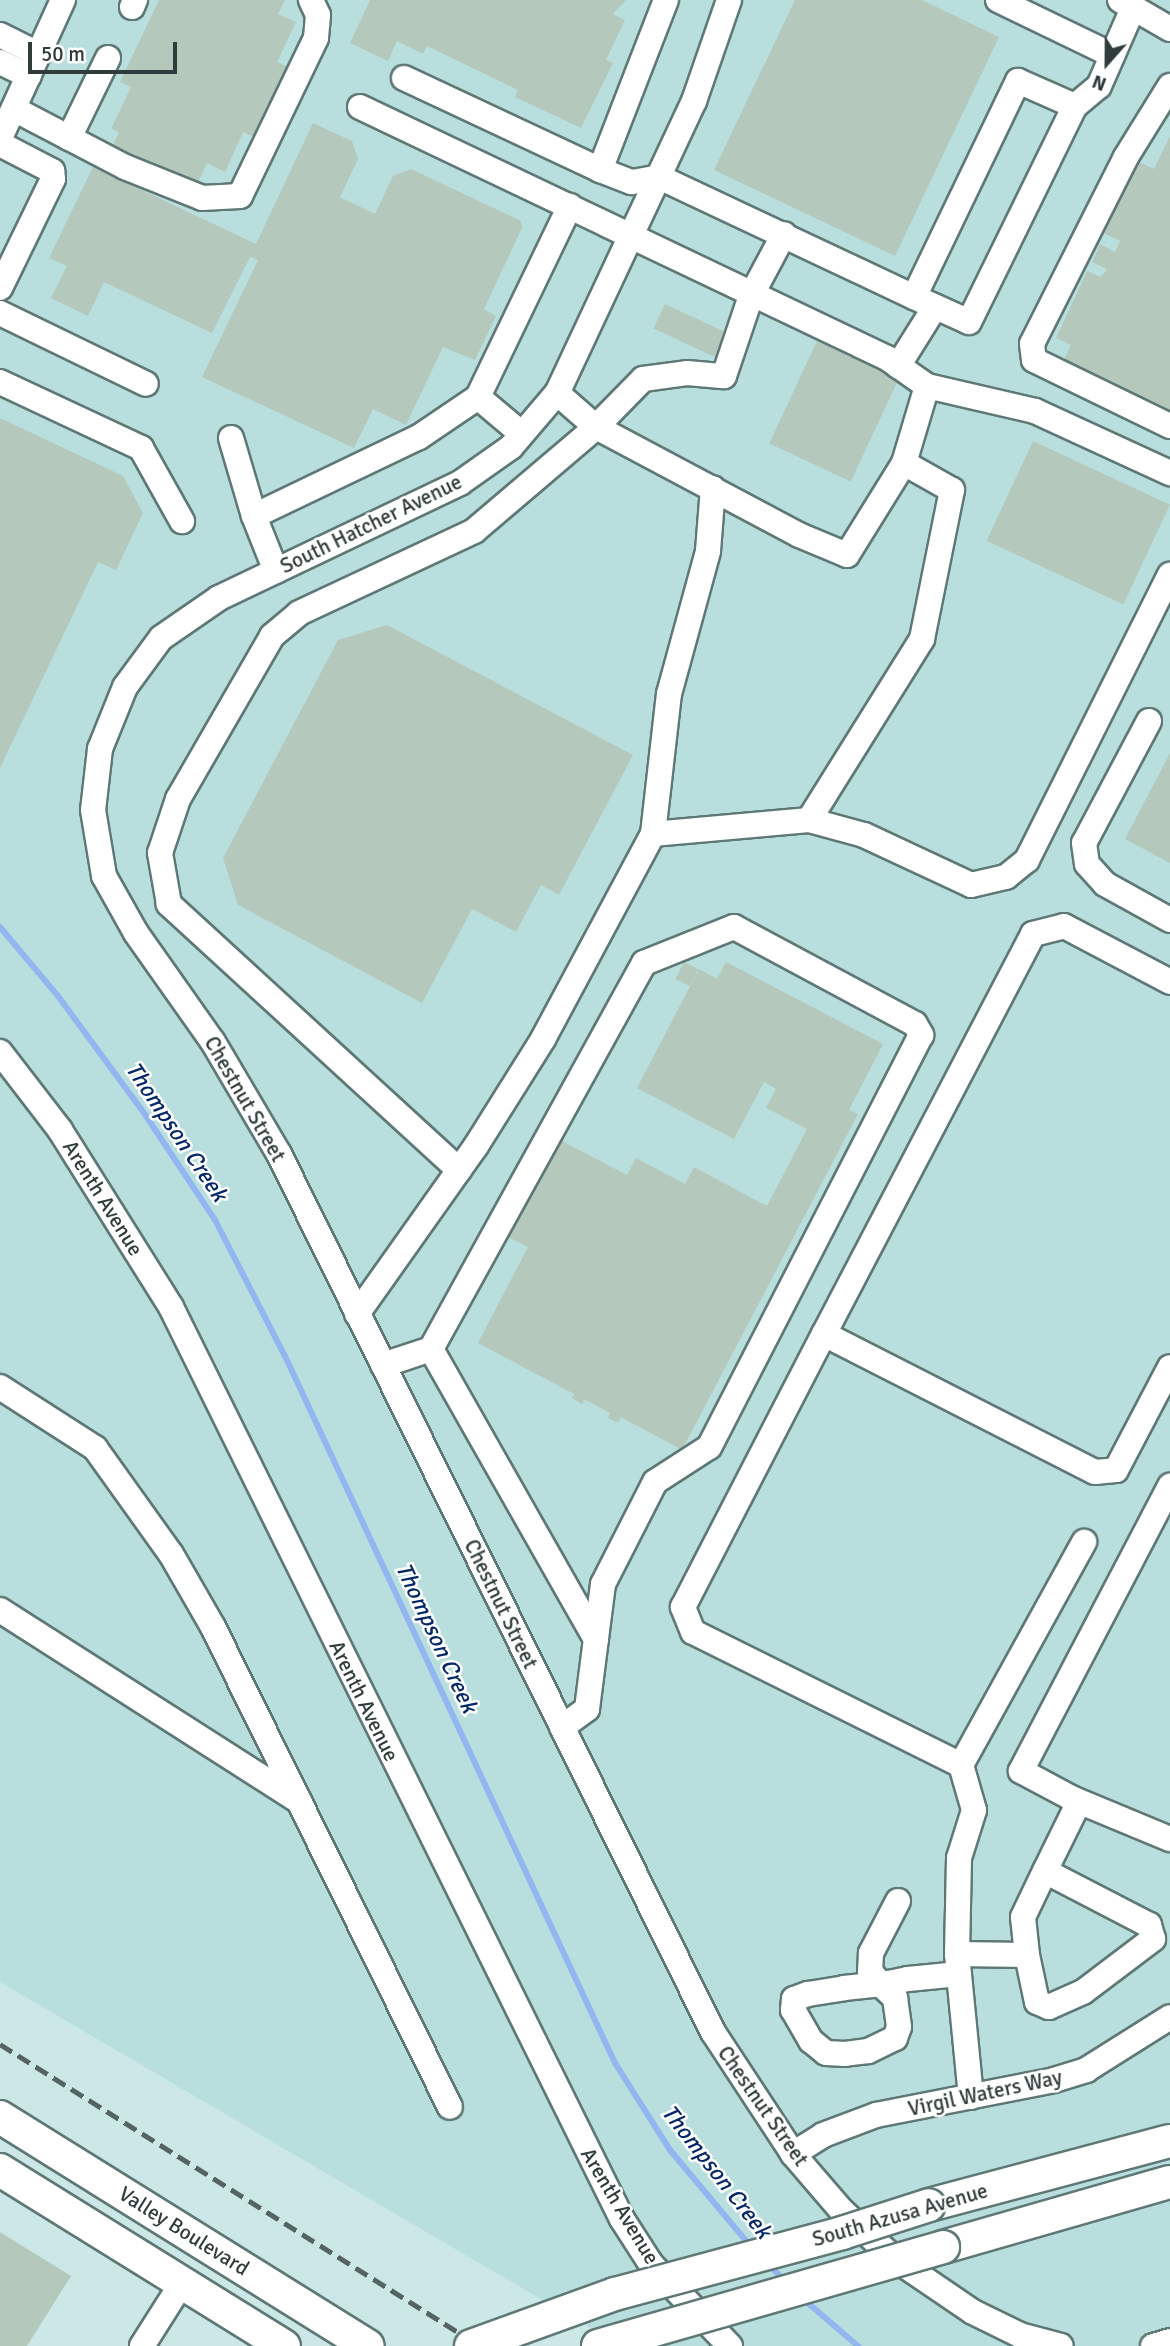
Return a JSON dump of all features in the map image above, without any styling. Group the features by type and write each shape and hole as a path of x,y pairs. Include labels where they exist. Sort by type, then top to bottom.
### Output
{"main road":[{"name":"Valley Boulevard","path":"0,2117 368,2346"},
{"name":"South Azusa Avenue","path":"471,2346 615,2294 929,2205 1170,2141"},
{"path":"0,2170 284,2346"},
{"name":"South Azusa Avenue","path":"598,2346 1170,2182"},
{"path":"182,2283 206,2245"}],"street":[{"path":"0,138 63,0"},
{"path":"13,108 125,167 202,198 240,196 316,38 318,15 311,0"},
{"path":"600,170 666,0"},
{"name":"South Hatcher Avenue","path":"100,749 125,687 161,638 219,598 460,484 522,434 557,393 694,101 729,0"},
{"path":"999,0 1112,55"},
{"path":"404,78 600,170 632,182 659,177 969,322 1075,106 1099,86 1112,55 1127,4 1170,29"},
{"path":"0,36 33,65"},
{"path":"69,138 108,58"},
{"path":"0,62 33,65"},
{"path":"898,366 1018,81 1075,106"},
{"path":"1170,86 1126,157 1032,344 1034,360 1170,426"},
{"path":"360,107 631,235 898,366 927,386 1035,411 1170,473"},
{"path":"0,144 52,171 53,179 0,288"},
{"path":"254,516 419,437 478,397 570,206"},
{"path":"459,1170 185,922 170,904 160,853 178,799 272,636 299,613 474,531 596,427 643,379 687,373 724,376 751,296 784,234"},
{"path":"0,313 146,384"},
{"path":"0,382 141,448 182,521"},
{"path":"557,393 596,427 847,555 904,463 927,386"},
{"path":"478,397 522,434"},
{"path":"231,438 254,516 276,571"},
{"path":"809,820 922,639 952,490 904,463"},
{"path":"358,1314 459,1170 543,1039 653,834 666,751 669,694 708,551 713,488"},
{"path":"653,834 809,820 864,835 971,885 1006,877 1027,860 1170,575"},
{"path":"1149,721 1084,843 1087,864 1105,884 1170,920"},
{"name":"Chestnut Street","path":"100,749 93,810 104,876 136,933 213,1042 272,1143 713,2032 793,2154 842,2211 932,2286 1020,2335 1061,2346"},
{"path":"961,1765 693,1632 683,1608 1032,934 1064,926 1170,982"},
{"path":"383,1365 430,1349 644,963 734,927 915,1024 921,1035 709,1447 655,1482 603,1584 587,1709 562,1727"},
{"name":"Arenth Avenue","path":"0,1052 60,1130 171,1307 622,2219 651,2264 730,2346"},
{"path":"824,1334 1095,1472 1116,1470 1170,1367"},
{"path":"430,1349 596,1639"},
{"path":"0,1387 95,1448 172,1554 300,1801 450,2107"},
{"path":"1045,1871 1149,1925 1153,1939 1083,1992 1049,2007 1037,2002 1027,1955 1023,1917 1045,1871 1079,1802 1021,1771 1170,1486"},
{"path":"971,2097 958,1964 959,1858 974,1811 961,1765 1084,1542"},
{"path":"0,1610 300,1801"},
{"path":"1071,1798 1170,1839"},
{"path":"898,1901 871,1953 870,1970 880,1984 958,1964 1027,1955"},
{"name":"Virgil Waters Way","path":"793,2154 847,2124 1086,2070 1170,2017"},
{"path":"142,2346 182,2283"},
{"path":"1153,2346 1170,2341"}],"shaded area":[{"path":"0,0 1170,0 1170,2346 621,2346 0,1982"}],"building":[{"path":"159,0 285,0 278,14 296,22 277,62 290,68 257,138 243,132 225,172 207,163 197,185 113,145 119,132 111,129 131,87 120,82"},
{"path":"370,0 626,0 613,14 625,20 606,60 613,63 581,128 515,97 518,90 427,46 423,54 397,41 388,61 350,43"},
{"path":"795,0 922,0 999,37 895,256 714,170"},
{"path":"313,123 352,141 358,159 340,197 375,214 393,176 411,169 521,221 522,228 484,309 496,316 475,360 443,347 406,425 373,409 354,448 202,377 258,260 250,257 212,333 104,282 88,316 51,298 67,266 49,258 93,167 256,244"},
{"path":"1170,136 1170,414 1062,364 1071,345 1056,338 1087,271 1101,277 1107,269 1092,262 1100,244 1115,252 1120,241 1104,233 1135,160 1154,169"},
{"path":"665,304 730,334 719,359 654,328"},
{"path":"817,341 899,379 851,481 769,443"},
{"path":"0,418 123,476 143,513 116,570 98,562 0,768"},
{"path":"1033,441 1170,505 1123,605 987,541"},
{"path":"387,625 633,755 559,895 541,885 516,932 472,909 422,1003 238,905 223,858 338,640"},
{"path":"1170,753 1170,863 1125,839"},
{"path":"684,962 698,969 690,986 675,979"},
{"path":"726,962 883,1044 849,1110 858,1114 682,1450 621,1417 618,1423 608,1418 610,1413 584,1399 582,1404 572,1398 574,1394 478,1343 528,1247 508,1237 560,1140 627,1175 636,1158 685,1184 694,1167 767,1206 807,1129 766,1108 776,1089 764,1082 734,1139 637,1088 699,969 717,979"},
{"path":"0,2232 71,2276 27,2346 0,2346"}],"waterway":[{"name":"Thompson Creek","path":"0,927 58,996 146,1116 215,1220 285,1356 615,2063 670,2150 752,2248"},
{"name":"Thompson Creek","path":"767,2263 787,2283"},
{"name":"Thompson Creek","path":"802,2298 858,2346"}],"railway":[{"path":"0,2044 480,2346"}]}
